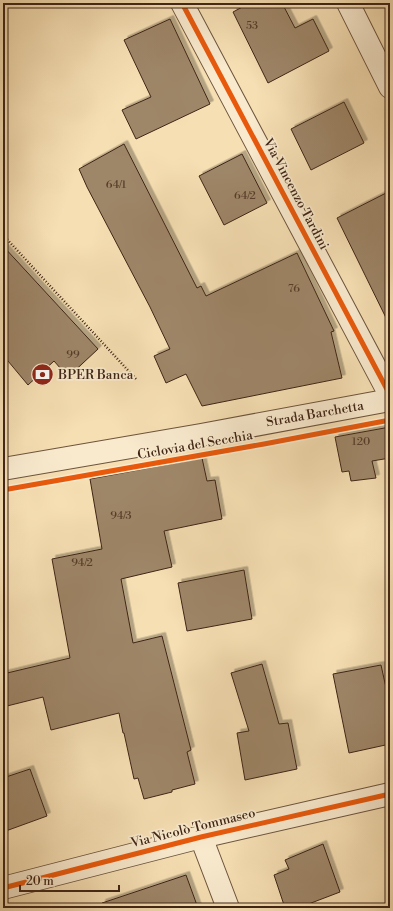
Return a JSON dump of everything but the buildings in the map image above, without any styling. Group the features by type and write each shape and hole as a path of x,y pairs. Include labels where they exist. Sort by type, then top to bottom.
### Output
{"street":[{"name":"Via Vincenzo Tardini","path":"182,3 390,395"},
{"path":"348,3 390,87"},
{"name":"Strada Barchetta","path":"3,469 201,435 390,400"},
{"name":"Via Nicolò Tommaseo","path":"3,888 201,836 390,794"},
{"path":"201,836 228,908"}],"path":[{"path":"3,235 136,379"}],"cycle path":[{"path":"182,3 390,395"},
{"name":"Ciclovia del Secchia","path":"3,490 390,420"},
{"path":"3,888 201,837 390,794"}],"place":[{"name":"BPER Banca","path":"43,375"}]}
